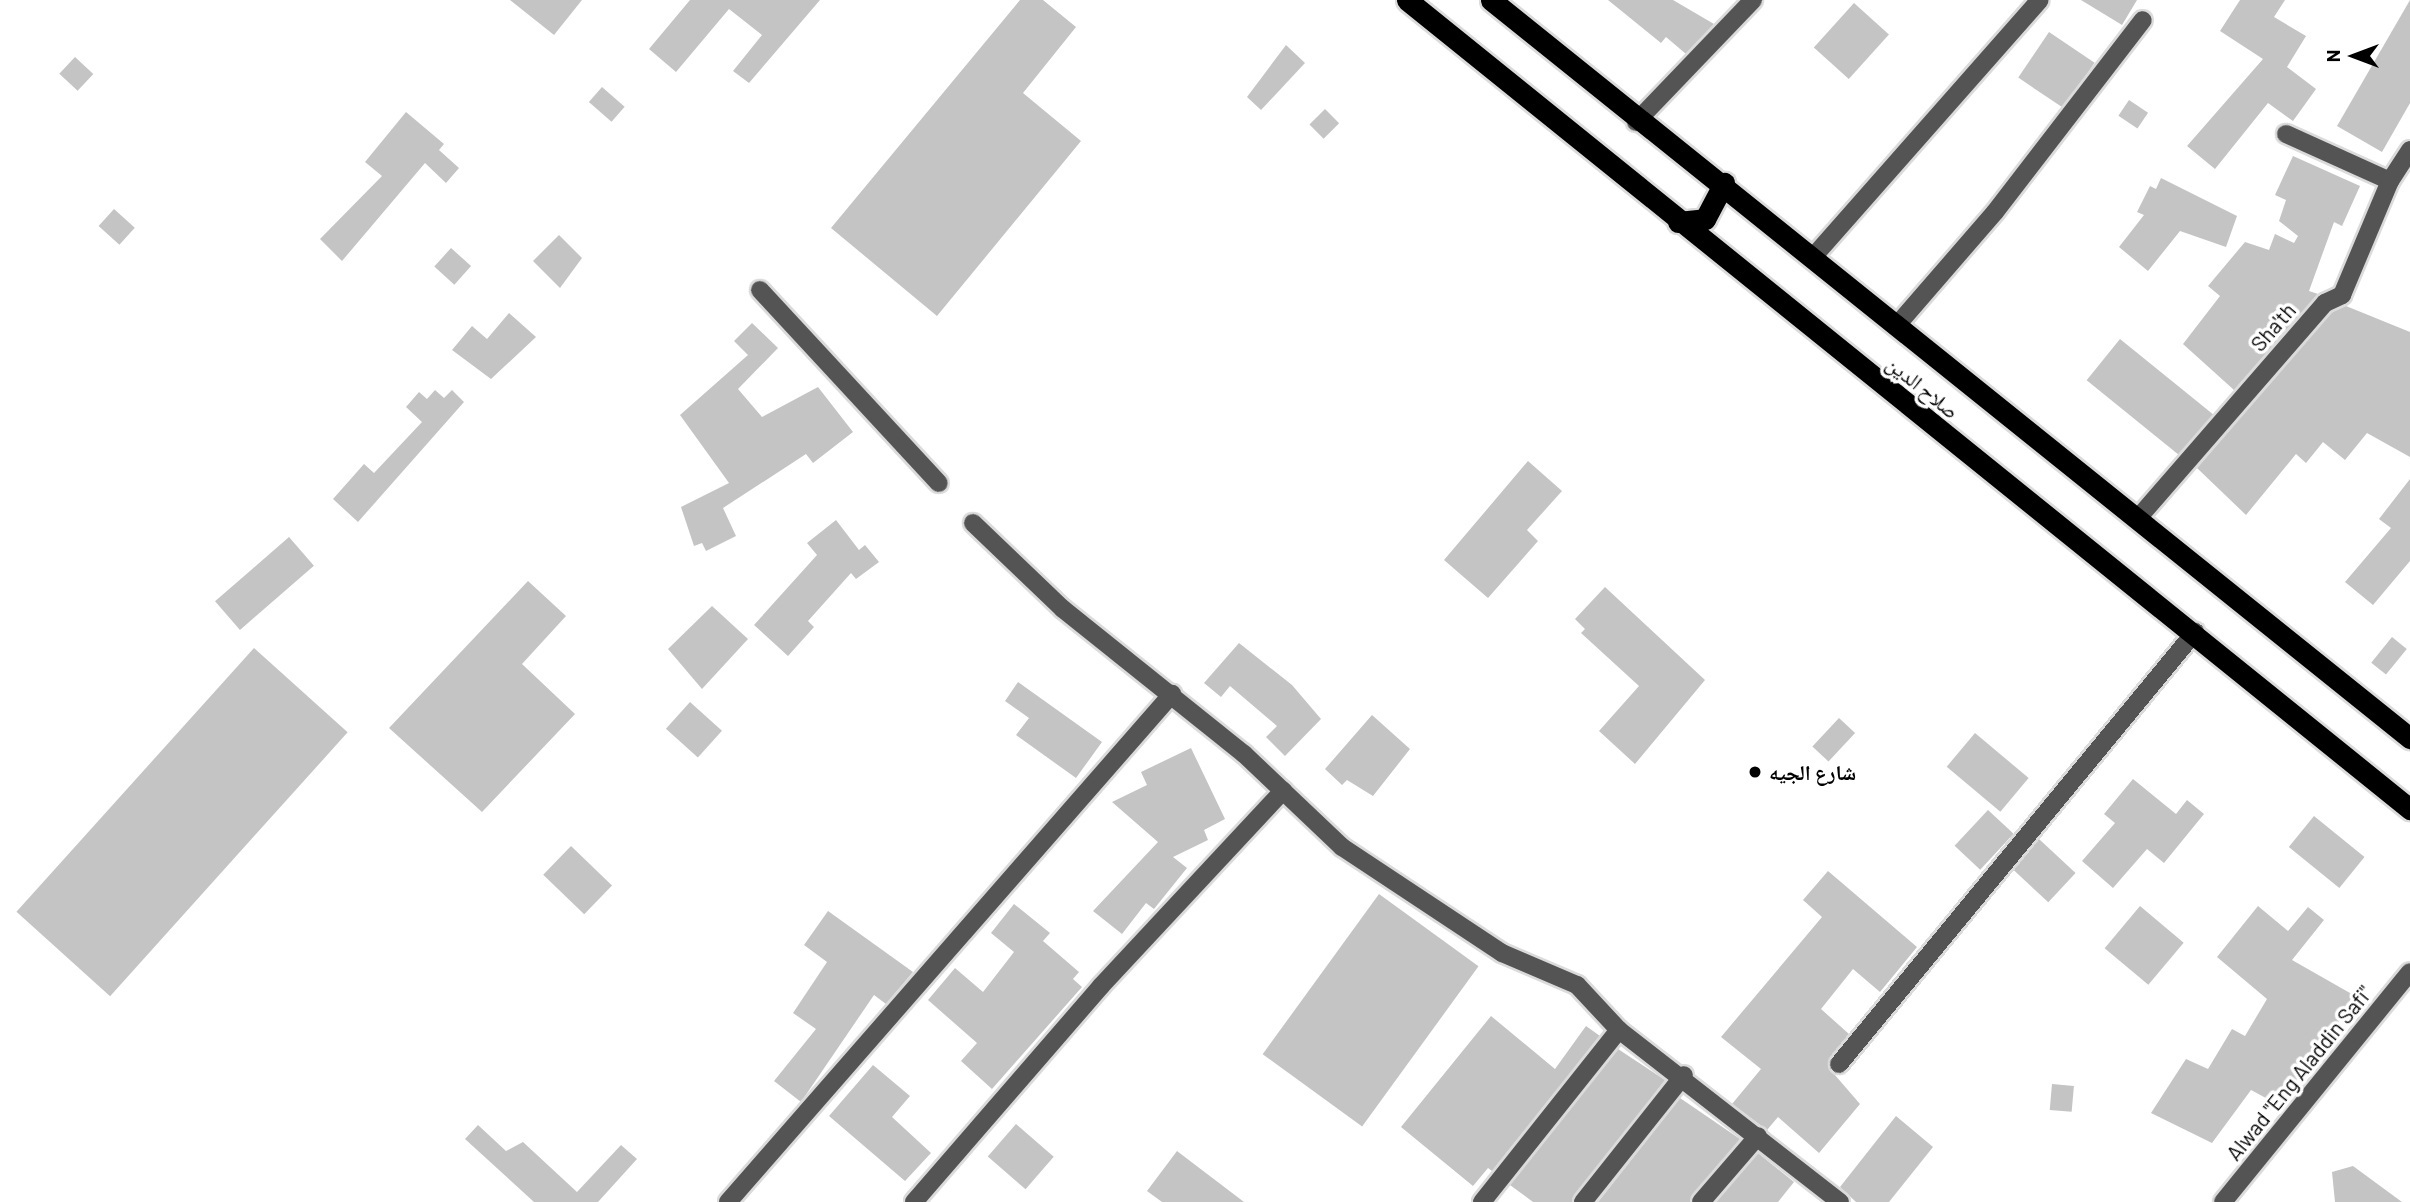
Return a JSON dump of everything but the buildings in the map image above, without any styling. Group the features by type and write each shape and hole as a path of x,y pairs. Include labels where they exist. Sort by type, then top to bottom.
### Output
{"highway":[{"name":"صلاح الدين","path":"1407,0 1678,222 2195,632 2410,809"},
{"name":"صلاح الدين","path":"1491,0 1636,122 1724,183 2410,738"},
{"path":"1678,222 1705,219 1724,183"}],"street":[{"path":"1636,122 1753,0"},
{"path":"1814,256 2040,0"},
{"path":"1898,324 1995,212 2143,20"},
{"path":"2286,134 2390,181"},
{"name":"Sha'th","path":"2139,517 2325,303 2342,295 2390,181 2410,150"},
{"path":"760,290 939,483"},
{"path":"973,523 1063,609 1172,694 1283,791 1342,847 1502,953 1577,985 1619,1030 1684,1075 1840,1202"},
{"path":"1839,1064 2195,632"},
{"path":"728,1202 1172,694"},
{"path":"914,1202 1101,986 1283,791"},
{"name":"Alwad \"Eng Aladdin Safi\"","path":"2223,1202 2410,972"},
{"path":"1482,1202 1619,1030"},
{"path":"1583,1202 1684,1075"},
{"path":"1701,1202 1758,1136"}],"place":[{"name":"شارع الجيه","path":"1755,772"}]}
